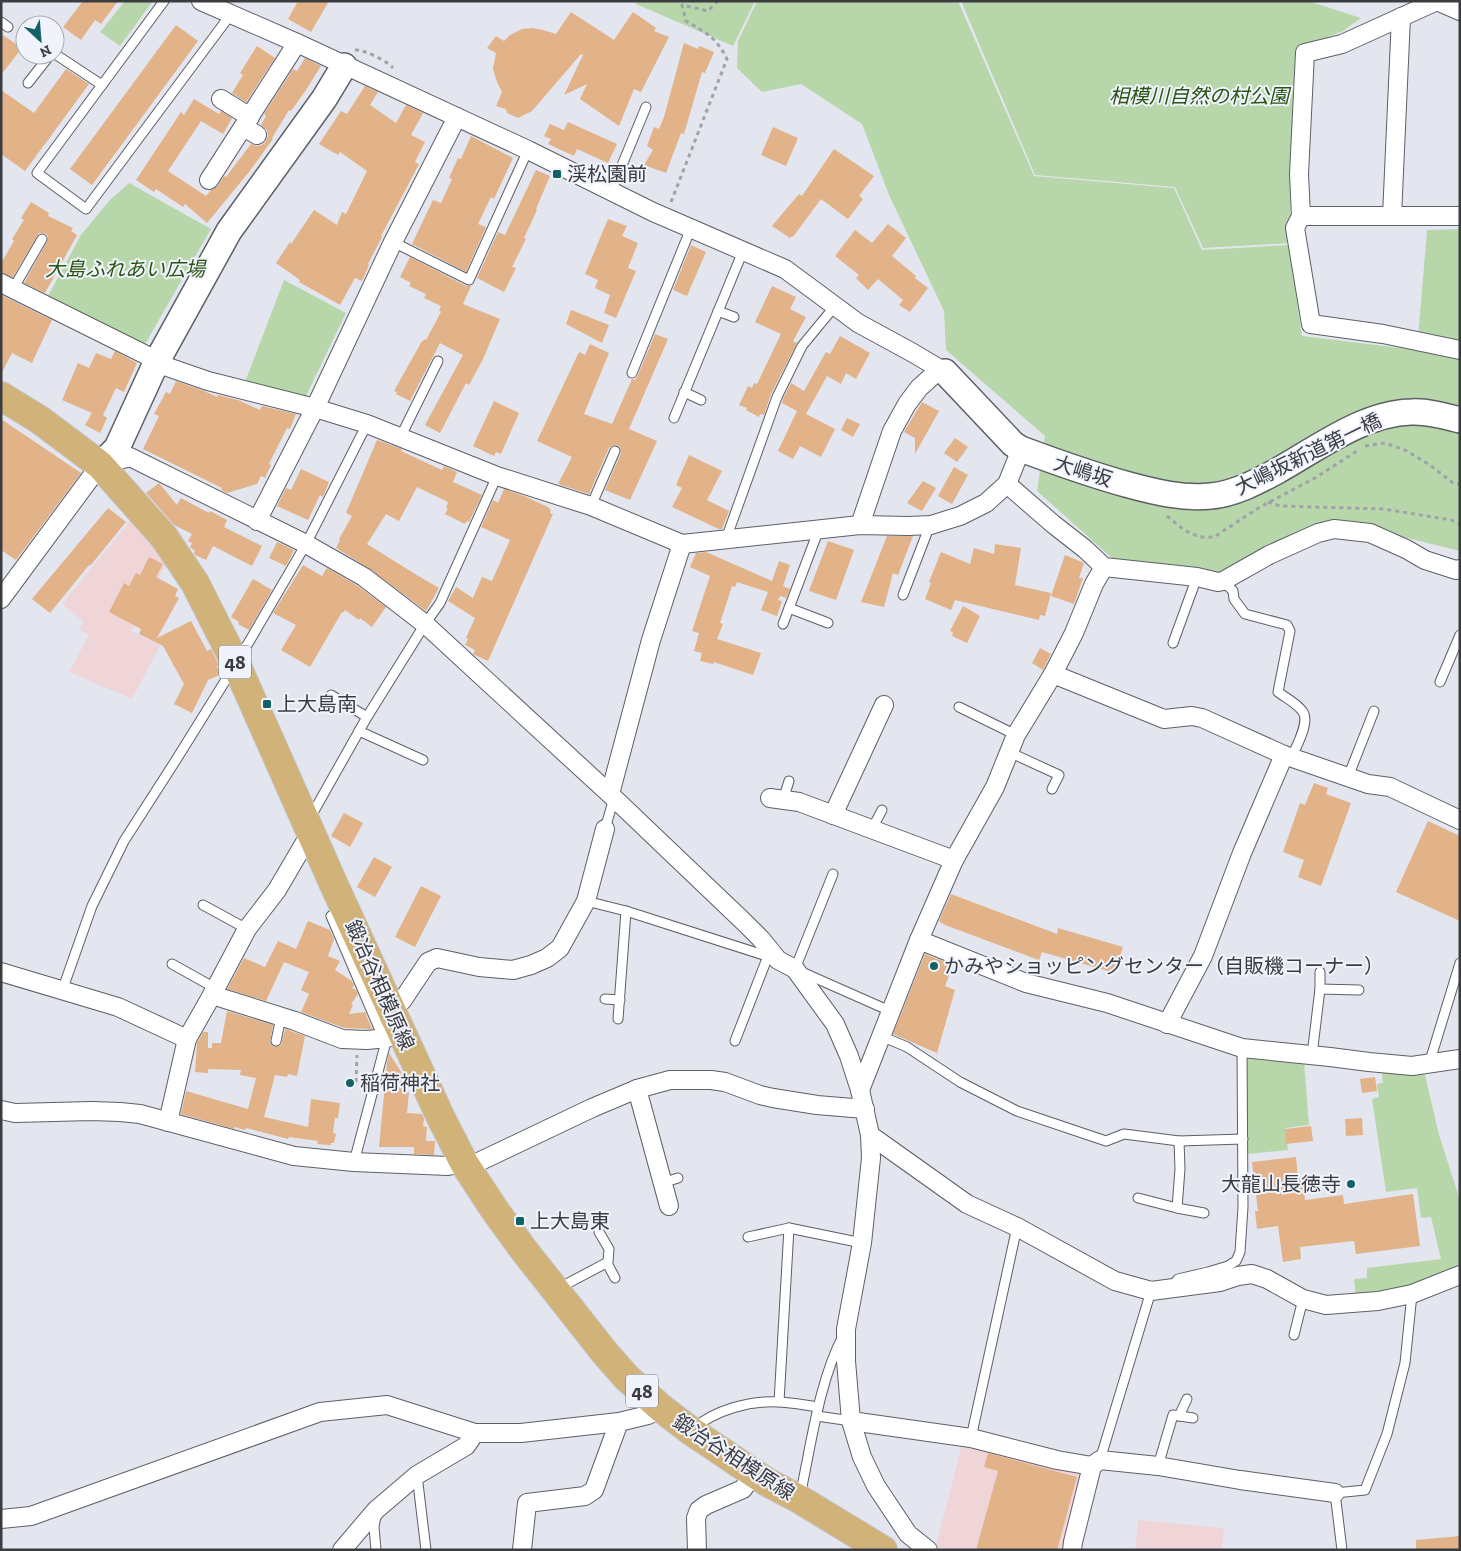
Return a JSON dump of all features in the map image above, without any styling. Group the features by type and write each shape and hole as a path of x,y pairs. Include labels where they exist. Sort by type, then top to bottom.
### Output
{"main road":[{"name":"鍛冶谷相模原線","path":"1,396 40,420 100,466 164,537 195,583 236,664 430,1096 466,1165 494,1210 555,1290 605,1353 628,1378 661,1408 691,1431 754,1473 883,1550"}],"street":[{"path":"7,286 146,355 156,363 208,381 315,408 367,424 497,476 591,506 682,544 860,525 908,526 930,524 960,516 986,503 1007,484 1017,446 942,371 913,353 865,328 785,269 611,192 528,150 297,43 201,1"},
{"path":"1458,8 1438,1 1342,44 1305,53 1299,174 1301,216 1295,228 1311,324 1383,334 1460,350"},
{"path":"1392,216 1401,17"},
{"path":"209,180 250,126 297,43"},
{"path":"1,600 100,466 117,448 156,363 229,231 324,99 344,66"},
{"path":"221,99 250,126"},
{"path":"257,521 315,408 393,242 457,117"},
{"path":"1301,216 1460,216"},
{"path":"860,525 892,431 907,404 919,388 942,371"},
{"name":"大嶋坂新道第一橋","path":"1156,492 1189,496 1211,496 1236,491 1263,479 1360,424 1387,415 1424,412 1460,420"},
{"name":"大嶋坂","path":"1017,446 1094,475 1156,492"},
{"path":"100,466 130,457 306,544 364,577 425,624 612,796 761,939 773,958 795,969 835,1024 849,1056 860,1090 870,1135 871,1158 862,1243 846,1329 846,1361 851,1421 862,1457 876,1486 908,1534 928,1550"},
{"path":"1007,484 1104,567 1197,577 1218,582 1269,555 1318,533 1334,529 1370,533 1406,549 1425,560 1456,570 1460,569"},
{"path":"612,796 651,640 682,544"},
{"path":"860,1090 890,1011 954,860 995,787 1016,734 1053,674 1074,633 1094,584 1104,567"},
{"path":"1053,674 1164,719 1192,716 1202,718 1288,756 1368,784 1390,787 1460,820"},
{"path":"833,815 884,705"},
{"path":"1167,1024 1203,956 1242,853 1288,756"},
{"path":"776,799 799,802 954,860"},
{"path":"168,1122 187,1039 247,929 277,890 309,827"},
{"path":"402,1001 428,962 437,958 479,967 513,970 547,958 560,948 586,901 605,829"},
{"path":"920,940 1026,983 1107,1003 1242,1048 1412,1066 1460,1058"},
{"path":"1,972 118,1007 187,1039"},
{"path":"214,992 342,1039 367,1040 387,1038"},
{"path":"2,1113 92,1111 140,1114 294,1156 354,1162 448,1166 466,1165 637,1089 670,1080 725,1082 773,1098 817,1105 864,1109"},
{"path":"637,1089 670,1180 669,1206"},
{"path":"870,1135 967,1204 1017,1227 1115,1281 1151,1291 1220,1282 1252,1274 1267,1279 1303,1299 1326,1305 1378,1301 1412,1294 1460,1275"},
{"path":"1,1519 31,1516 320,1412 387,1405 475,1433 521,1433 618,1422 648,1415 661,1408"},
{"path":"851,1421 971,1438 1057,1460 1158,1466 1335,1493"},
{"path":"522,1550 527,1502 585,1496 594,1490 618,1422"},
{"path":"342,1550 376,1510 417,1475 466,1446 475,1433"},
{"path":"1072,1550 1096,1463"},
{"path":"697,1550 696,1518 699,1510 743,1489 754,1473"}],"lane":[{"path":"164,1 37,173 86,209 231,14"},
{"path":"65,61 102,85"},
{"path":"28,83 42,65"},
{"path":"611,192 646,106"},
{"path":"393,242 469,280 528,150"},
{"path":"632,373 691,228"},
{"path":"7,286 42,239"},
{"path":"674,418 743,251"},
{"path":"726,539 777,397 802,346 835,306"},
{"path":"718,311 734,317"},
{"path":"400,438 438,361"},
{"path":"684,392 701,400"},
{"path":"62,991 92,906 124,841 236,664 306,544 367,424"},
{"path":"591,506 615,451"},
{"path":"309,827 367,717 440,602 497,476"},
{"path":"903,595 930,524"},
{"path":"783,624 819,529"},
{"path":"1172,643 1197,577"},
{"path":"1223,581 1233,591 1234,599 1246,614 1287,625 1290,631 1278,692 1302,710 1306,724 1288,756"},
{"path":"789,608 828,622"},
{"path":"1440,682 1460,635"},
{"path":"331,694 367,717"},
{"path":"960,707 1016,734"},
{"path":"1348,777 1374,711"},
{"path":"359,731 423,760"},
{"path":"1009,752 1059,775 1052,789"},
{"path":"776,799 789,781"},
{"path":"605,829 612,796"},
{"path":"872,830 882,810"},
{"path":"833,874 795,969 890,1011"},
{"path":"586,901 626,911 773,958 735,1041"},
{"path":"203,905 247,929"},
{"path":"344,907 331,916 379,1028 387,1038 354,1162"},
{"path":"618,1019 626,911"},
{"path":"1429,1064 1460,963"},
{"path":"172,964 214,992"},
{"path":"1312,1055 1320,989 1320,972"},
{"path":"1320,989 1359,990"},
{"path":"605,999 620,1000"},
{"path":"276,1041 281,1017"},
{"path":"881,1036 907,1047 960,1082 1017,1111 1106,1141 1124,1134 1179,1141 1243,1139"},
{"path":"1171,1288 1178,1279 1208,1272 1236,1262 1240,1252 1243,1207 1242,1048"},
{"path":"1177,1208 1180,1168 1179,1141"},
{"path":"1138,1198 1177,1208 1204,1212"},
{"path":"971,1438 1017,1227"},
{"path":"748,1237 788,1228 862,1243"},
{"path":"779,1402 788,1228"},
{"path":"599,1232 609,1249 607,1263 615,1278"},
{"path":"555,1290 607,1263"},
{"path":"1096,1463 1151,1291"},
{"path":"1342,1550 1335,1493 1365,1490 1385,1439 1405,1364 1412,1294"},
{"path":"1294,1335 1303,1299"},
{"path":"799,1499 818,1411 834,1352 846,1329"},
{"path":"1179,1416 1187,1399"},
{"path":"691,1431 703,1421 724,1411 779,1402 851,1421"},
{"path":"1158,1466 1173,1415 1192,1418"},
{"path":"417,1475 426,1550"},
{"path":"376,1510 374,1527 376,1550"}],"path":[{"path":"666,217 727,59 721,47 708,34 686,21 682,5 708,11 718,1"},
{"path":"1268,502 1280,506 1384,509 1451,520 1460,524"},
{"path":"356,1082 357,1054"}],"shaded area":[{"path":"131,520 156,549 166,564 131,631 160,646 132,699 69,672 89,635 80,630 83,621 62,604"},
{"path":"963,1441 1086,1474 1068,1550 935,1549"},
{"path":"1138,1520 1224,1528 1222,1550 1135,1550"}],"green space":[{"path":"125,1 153,1 120,46 100,32"},
{"path":"636,1 755,1 733,46 636,4"},
{"path":"757,1 958,1 1034,176 1174,188 1202,250 1289,245 1302,336 1417,350 1427,230 1460,229 1460,551 1343,522 1238,575 1113,559 1037,491 1045,436 946,350 944,311 889,195 862,124 801,84 762,92 737,68 738,41"},
{"name":"相模川自然の村公園","path":"961,1 1308,1 1361,18 1343,31 1299,48 1291,170 1290,243 1203,248 1175,187 1035,175"},
{"name":"大島ふれあい広場","path":"129,183 211,229 144,346 48,296 81,235 109,201"},
{"path":"284,280 346,313 305,398 245,382"},
{"path":"1250,1056 1304,1062 1309,1125 1285,1128 1288,1150 1247,1154 1247,1059"},
{"path":"1424,1071 1439,1135 1460,1200 1460,1270 1400,1293 1356,1298 1354,1279 1367,1278 1367,1268 1441,1259 1431,1217 1421,1218 1417,1188 1386,1192 1372,1099 1379,1097 1377,1084 1383,1083 1382,1072"}],"building":[{"path":"83,1 118,1 101,24 95,20 81,40 65,28 65,24"},
{"path":"298,1 329,1 311,32 288,19"},
{"path":"571,12 614,40 633,12 656,28 654,31 669,37 641,92 634,89 619,126 580,99 587,84 564,95 583,55 581,54 532,111 518,118 507,113 506,109 496,106 502,92 493,69 496,53 487,48 496,36 504,41 510,35 522,29 532,28 556,34"},
{"path":"176,25 198,41 92,185 70,169"},
{"path":"1,34 15,43 15,57 1,75"},
{"path":"684,43 698,49 699,46 714,52 705,73 702,72 684,134 681,133 666,173 644,165 653,150 647,146 654,127 659,129 664,117"},
{"path":"257,46 275,58 246,102 232,93 243,75 240,73"},
{"path":"305,58 321,66 291,111 289,110 273,139 249,172 207,223 185,204 183,207 156,189 154,192 136,180 181,112 184,115 194,99 219,114 221,111 232,118 223,134 201,121 168,171 206,196 218,186 224,176 226,177 251,144 262,145 266,141 268,136 267,130 261,125 266,116 264,114 293,69 297,71"},
{"path":"66,69 89,84 25,171 1,154 1,90 34,113"},
{"path":"365,86 378,92 370,105 396,123 406,105 423,113 411,135 425,142 415,162 419,164 381,236 362,281 355,278 340,305 299,282 300,280 276,263 314,210 337,225 342,212 346,214 367,171 340,152 338,155 319,144 341,111 347,114"},
{"path":"568,122 617,144 608,163 577,149 574,156 548,144 551,139 544,136 550,124 564,130"},
{"path":"773,127 798,138 786,166 761,155"},
{"path":"471,136 513,158 494,199 491,197 478,224 486,227 466,272 412,244 433,200 441,203 452,179 449,178 458,158 461,159"},
{"path":"834,149 874,176 859,196 863,199 848,219 821,199 793,237 790,238 772,226 799,194 802,196"},
{"path":"536,170 550,176 524,238 526,239 512,267 516,268 504,292 477,278 498,232 505,235"},
{"path":"31,202 49,213 48,216 73,228 71,231 77,235 45,293 24,283 47,242 48,236 45,233 39,233 13,277 1,273 1,263 14,241 12,239 24,220 21,218"},
{"path":"608,219 627,226 622,236 638,243 628,268 636,271 616,318 604,313 610,295 595,288 598,280 585,274"},
{"path":"888,224 906,238 892,256 928,288 910,312 899,305 903,300 878,279 868,290 856,278 859,275 835,256 855,230 872,243"},
{"path":"691,245 706,252 687,296 673,290"},
{"path":"410,257 466,286 471,286 463,304 500,319 483,359 469,385 466,383 440,433 425,425 463,355 440,343 410,401 394,391 422,341 426,340 441,312 439,311 441,306 424,298 426,294 409,286 411,283 400,277"},
{"path":"772,286 796,297 790,309 806,317 793,341 797,343 771,394 764,415 760,414 759,417 746,410 747,408 739,405 748,386 752,388 754,383 757,384 781,334 755,322"},
{"path":"1,295 52,320 32,363 12,353 1,374"},
{"path":"571,310 609,325 602,343 566,324"},
{"path":"655,334 668,339 629,429 657,441 630,500 605,490 621,453 617,445 609,448 589,494 558,484 572,457 537,441 579,352 585,355 590,344 609,353 584,414 612,424 632,379 635,380 638,375"},
{"path":"840,336 870,353 856,379 846,373 841,384 827,376 806,414 835,429 821,457 800,446 793,459 778,451 797,411 782,403 783,399 791,383 804,391 826,352 830,354"},
{"path":"115,351 137,363 124,392 116,388 103,415 107,418 100,433 85,425 92,413 62,400 78,363 89,368 96,353 111,359"},
{"path":"176,381 217,397 218,395 238,400 260,410 262,406 296,414 290,429 287,428 269,464 271,465 265,478 261,476 257,484 227,493 221,490 222,488 143,449 159,416 154,414 166,392 170,394"},
{"path":"494,401 519,413 501,454 496,452 494,456 473,446"},
{"path":"922,402 939,411 915,454 915,438 904,432"},
{"path":"847,418 860,424 853,437 841,430"},
{"path":"1,419 81,473 16,560 1,550"},
{"path":"955,438 968,447 957,462 944,453"},
{"path":"377,440 402,449 401,451 442,470 444,466 457,472 453,482 482,495 469,522 467,521 465,524 445,514 448,509 446,508 448,502 417,487 399,521 386,514 367,544 439,588 426,611 370,569 336,548 352,516 346,513"},
{"path":"689,455 722,471 707,500 729,511 722,529 672,507 682,488 676,485"},
{"path":"954,467 968,475 952,504 938,496"},
{"path":"301,469 329,482 323,497 320,495 308,520 277,506 286,488 291,490"},
{"path":"923,481 936,488 922,511 907,503"},
{"path":"159,483 177,505 181,498 209,513 210,511 227,520 224,527 262,546 252,566 213,546 206,560 195,555 195,551 190,547 192,543 188,541 192,534 174,525 146,493"},
{"path":"504,489 550,508 550,513 553,514 488,661 473,654 475,650 465,645 475,618 448,601 456,587 473,598 482,577 492,581 510,540 481,527 493,500 498,503"},
{"path":"108,508 126,522 50,613 32,599"},
{"path":"887,536 913,536 898,575 893,573 884,607 861,602"},
{"path":"828,541 854,550 836,600 809,591"},
{"path":"277,542 294,550 286,566 269,558"},
{"path":"995,544 1021,548 1015,585 1051,593 1045,616 1040,615 1039,620 955,600 951,610 925,599 931,583 929,582 941,552 970,564 974,548 994,554"},
{"path":"706,552 772,581 779,561 790,565 783,586 790,589 786,598 780,596 778,600 782,601 777,616 761,610 768,592 737,582 735,587 732,586 720,623 723,624 717,639 761,653 753,675 714,662 713,664 700,661 702,653 694,651 699,633 692,631 710,576 690,567 696,553"},
{"path":"1065,555 1084,563 1079,578 1083,578 1074,604 1051,596"},
{"path":"149,557 163,564 156,577 178,589 175,596 179,598 157,638 191,621 207,651 211,649 219,665 217,666 220,675 208,680 192,713 174,704 184,684 163,646 139,634 141,629 109,612 124,583 129,586 136,573 140,575"},
{"path":"303,565 322,576 327,568 358,586 386,607 372,627 345,610 342,612 310,667 281,650 296,625 273,613"},
{"path":"253,579 272,590 249,630 238,624 239,622 231,617"},
{"path":"963,606 980,616 967,643 952,636 953,632 950,631"},
{"path":"1040,648 1051,654 1043,670 1032,663"},
{"path":"1314,783 1328,788 1326,794 1351,803 1321,886 1298,877 1304,860 1283,852 1300,803 1305,805"},
{"path":"344,813 363,823 350,847 331,836"},
{"path":"1428,821 1460,836 1460,921 1396,892"},
{"path":"374,857 392,867 375,897 357,887"},
{"path":"421,886 441,896 415,947 395,937"},
{"path":"951,894 1057,934 1058,928 1123,947 1115,973 1042,952 1039,960 945,925 939,921"},
{"path":"308,921 330,930 334,939 328,956 340,961 335,970 352,981 354,985 352,988 358,994 351,1004 353,1005 349,1014 365,1012 372,1029 344,1028 301,1012 309,994 301,990 309,972 284,962 266,1001 227,989 244,958 265,967 278,941 296,949"},
{"path":"925,954 953,965 945,986 955,990 937,1053 893,1034"},
{"path":"227,1011 273,1025 270,1042 274,1047 281,1045 285,1029 305,1036 297,1076 288,1074 287,1077 275,1075 264,1117 308,1127 311,1099 340,1103 338,1118 335,1118 333,1133 336,1134 334,1143 331,1143 331,1145 317,1144 318,1141 289,1137 288,1139 246,1128 245,1130 234,1127 234,1129 181,1114 186,1091 248,1109 256,1078 240,1075 241,1070 208,1069 208,1073 195,1072 197,1043 203,1032 208,1032 208,1048 212,1048 212,1043 221,1043"},
{"path":"389,1053 407,1081 406,1092 409,1092 407,1113 422,1114 424,1119 423,1126 427,1127 426,1141 435,1141 434,1155 414,1154 414,1147 379,1147"},
{"path":"1375,1077 1377,1091 1362,1093 1360,1079"},
{"path":"1362,1118 1363,1135 1346,1136 1345,1119"},
{"path":"1311,1126 1313,1141 1286,1144 1285,1129"},
{"path":"1296,1157 1298,1177 1302,1176 1305,1200 1343,1195 1344,1204 1413,1194 1420,1246 1356,1254 1354,1241 1300,1247 1301,1259 1283,1262 1278,1226 1257,1229 1255,1211 1258,1211 1252,1162"},
{"path":"988,1453 1077,1477 1057,1550 976,1550 998,1471 984,1467"},
{"path":"1460,1536 1460,1550 1416,1550 1416,1540"}],"place":[{"name":"渓松園前","path":"557,174"},
{"name":"上大島南","path":"267,704"},
{"name":"かみやショッピングセンター（自販機コーナー）","path":"934,966"},
{"name":"稲荷神社","path":"350,1083"},
{"name":"大龍山長徳寺","path":"1351,1184"},
{"name":"上大島東","path":"520,1221"}]}
